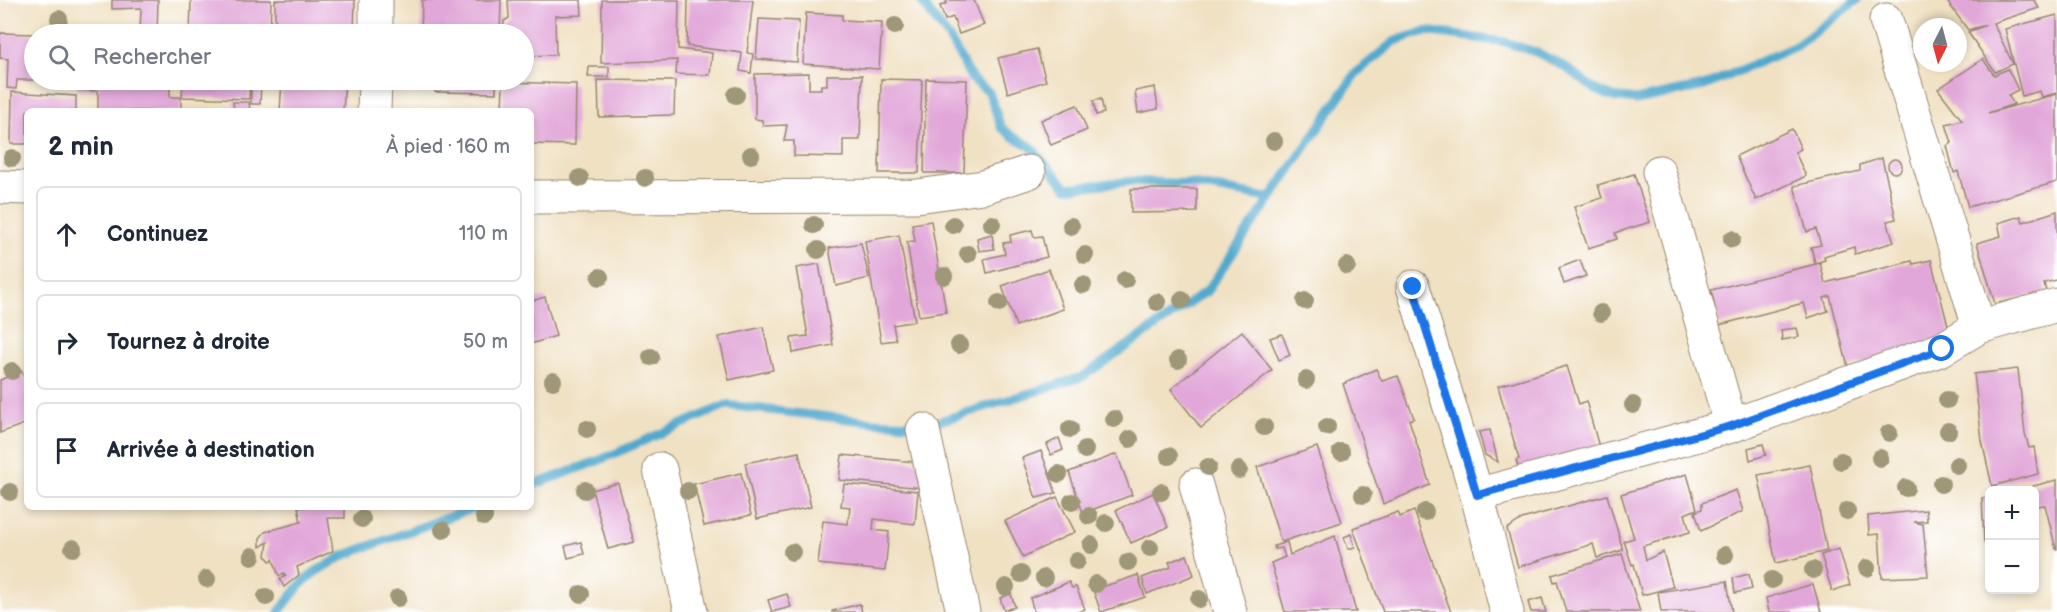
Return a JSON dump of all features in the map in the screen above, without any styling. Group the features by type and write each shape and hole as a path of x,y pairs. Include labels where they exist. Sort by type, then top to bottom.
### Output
{"street":[{"path":"376,0 376,24"},
{"path":"1886,20 1979,327"},
{"path":"374,108 375,90"},
{"path":"534,197 917,196 983,187 1029,172"},
{"path":"1659,172 1731,426"},
{"path":"0,187 24,188"},
{"path":"1413,287 1477,495 1508,612"},
{"path":"1477,495 1731,426 1942,349 1979,327 2057,305"},
{"path":"924,430 963,612"},
{"path":"660,469 692,612"},
{"path":"1196,484 1230,612"}],"building":[{"path":"112,0 158,0 157,24 140,24 141,8 112,9"},
{"path":"191,0 271,0 270,24 190,24"},
{"path":"275,0 355,0 354,24 275,24"},
{"path":"422,0 501,0 500,24 421,24"},
{"path":"508,0 581,0 582,15 555,16 556,55 534,56 534,24 504,24 509,18"},
{"path":"602,0 679,0 678,49 712,53 710,75 676,74 677,60 601,63"},
{"path":"688,0 753,0 747,53 753,54 751,73 740,71 742,53 687,46"},
{"path":"946,0 974,0 984,25 959,34 953,17 945,20 940,6 947,3"},
{"path":"1946,0 2034,0 2039,8 1993,23 2013,64 1995,72 1968,32 1986,25 1968,30 1967,18 1959,18"},
{"path":"806,13 842,15 842,20 882,22 879,69 803,64"},
{"path":"2057,15 2057,93 2042,97 2040,91 2022,96 2005,29"},
{"path":"759,19 799,21 797,62 756,59"},
{"path":"0,33 24,34 24,80 17,80 16,89 7,88 8,59 0,58"},
{"path":"1037,49 1046,81 1008,93 998,58"},
{"path":"1983,59 1994,75 2008,69 2018,90 2008,95 2014,104 1988,113 2057,94 2057,182 1968,207 1958,171 1954,173 1947,146 1952,143 1946,124 1962,120 1938,89 1967,72 1967,70"},
{"path":"589,67 609,67 609,77 588,77"},
{"path":"809,73 809,89 821,89 821,85 827,85 827,75 862,75 860,140 843,140 843,157 794,156 794,141 784,141 787,125 763,126 762,120 755,119 755,74"},
{"path":"881,79 922,80 919,173 879,173"},
{"path":"926,79 967,80 964,173 924,173"},
{"path":"598,80 675,81 674,115 599,117"},
{"path":"534,83 576,84 575,145 534,144 534,108 502,108 503,90 534,90"},
{"path":"1155,87 1158,109 1138,113 1135,91"},
{"path":"98,90 170,90 170,97 181,97 181,108 98,108"},
{"path":"182,90 249,90 249,99 182,97"},
{"path":"251,90 261,90 260,104 251,104"},
{"path":"281,90 344,90 343,108 280,108"},
{"path":"435,90 496,90 496,93 435,92"},
{"path":"12,92 76,96 76,108 24,108 24,144 11,144"},
{"path":"1101,99 1104,113 1096,115 1093,101"},
{"path":"233,102 249,102 250,108 234,108"},
{"path":"1077,105 1087,130 1051,145 1041,120"},
{"path":"1792,129 1801,149 1795,152 1806,176 1756,200 1736,156"},
{"path":"1882,158 1896,219 1887,221 1894,242 1855,254 1854,247 1824,256 1825,260 1815,263 1811,247 1821,245 1816,229 1807,232 1794,186 1860,171 1860,165"},
{"path":"1892,159 1898,159 1902,166 1898,173 1892,173 1888,169 1888,163"},
{"path":"1634,174 1650,222 1615,233 1617,239 1588,248 1574,207 1602,198 1598,185"},
{"path":"1131,189 1197,189 1197,212 1131,213"},
{"path":"2057,211 2057,280 2044,283 2046,292 1995,304 1977,243 2001,236 1998,223 2021,216 2023,222"},
{"path":"931,221 946,312 919,316 907,242 915,241 912,224"},
{"path":"1032,230 1034,237 1042,236 1047,257 987,273 984,259 1005,254 1003,243 1011,242 1010,235"},
{"path":"992,234 994,249 979,251 977,238"},
{"path":"899,235 915,321 893,325 896,340 881,342 865,241"},
{"path":"861,243 869,278 836,286 829,248"},
{"path":"1580,260 1586,276 1564,284 1559,268"},
{"path":"1931,260 1952,341 1848,367 1830,296 1824,298 1828,311 1808,318 1804,303 1719,325 1711,290 1820,263 1825,283 1912,261 1913,264"},
{"path":"819,264 833,345 793,353 791,338 808,336 796,268"},
{"path":"1049,269 1063,309 1016,326 1002,286"},
{"path":"545,297 556,336 534,343 534,300"},
{"path":"763,327 773,370 729,380 719,337"},
{"path":"1797,328 1799,337 1782,340 1781,330"},
{"path":"1242,331 1272,370 1201,428 1171,389"},
{"path":"1282,334 1290,355 1279,360 1270,338"},
{"path":"1567,366 1579,404 1586,401 1601,454 1521,477 1516,460 1519,459 1498,386"},
{"path":"1376,369 1382,381 1398,376 1414,418 1409,420 1430,485 1383,504 1343,384"},
{"path":"2018,369 2025,433 2029,448 2034,447 2038,474 1992,486 1982,441 1974,374"},
{"path":"22,371 24,377 24,424 0,433 0,380"},
{"path":"1490,430 1498,462 1485,455 1479,432"},
{"path":"1059,438 1063,450 1051,455 1047,444"},
{"path":"1763,444 1766,455 1750,460 1748,448"},
{"path":"1317,447 1342,522 1281,542 1257,467"},
{"path":"1041,451 1056,493 1036,498 1022,458"},
{"path":"799,452 811,507 757,519 745,463"},
{"path":"1117,454 1132,495 1083,513 1069,472"},
{"path":"842,455 926,463 923,488 839,480"},
{"path":"1810,465 1827,551 1776,563 1758,475"},
{"path":"741,473 751,515 704,526 694,484"},
{"path":"1687,474 1697,509 1685,514 1690,532 1643,546 1646,560 1663,552 1673,587 1642,595 1634,564 1632,565 1624,541 1634,538 1621,494"},
{"path":"2057,480 2057,549 2045,505 2039,506 2039,486 2033,486"},
{"path":"618,483 634,542 608,549 592,490"},
{"path":"844,484 918,491 915,524 874,519 873,530 889,532 885,571 818,564 823,521 848,524 850,507 841,506"},
{"path":"1736,490 1743,511 1701,531 1695,512 1702,509 1702,503"},
{"path":"1153,493 1168,527 1131,543 1116,510"},
{"path":"1607,495 1623,550 1597,558 1593,544 1518,567 1507,529 1522,519"},
{"path":"1057,497 1075,532 1023,557 1005,521"},
{"path":"1982,498 1985,498 1985,542 1984,542"},
{"path":"299,510 345,510 345,518 328,518 333,551 297,567 299,575 284,587 280,579 286,576 284,573 279,576 273,559 270,561 266,556 268,542 260,547 260,538 265,532 301,522"},
{"path":"1926,510 1927,521 1914,522 1923,524 1928,576 1882,578 1879,534 1869,535 1868,516"},
{"path":"1414,511 1451,612 1383,612 1353,528 1398,512 1400,517"},
{"path":"1351,534 1355,547 1348,549 1344,537"},
{"path":"1335,536 1356,612 1285,612 1271,563 1285,557 1282,548 1275,549 1274,546 1287,542 1290,555"},
{"path":"581,542 584,554 568,558 565,546"},
{"path":"1839,549 1850,585 1832,591 1821,555"},
{"path":"1622,554 1640,612 1566,612 1557,581 1554,582 1552,575"},
{"path":"1187,555 1194,575 1147,594 1142,578 1171,567 1169,562"},
{"path":"1749,574 1752,589 1735,593 1733,578"},
{"path":"1138,575 1145,597 1101,612 1093,590"},
{"path":"1727,581 1732,612 1661,612 1658,592"},
{"path":"1069,582 1072,588 1076,587 1085,609 1078,612 1034,612 1030,598"},
{"path":"1813,584 1821,612 1769,612 1766,598"},
{"path":"787,594 791,607 772,612 768,600"},
{"path":"1011,594 1015,607 1004,610 1000,598"},
{"path":"1542,598 1546,612 1531,612 1528,602"},
{"path":"860,604 862,612 832,612 832,611"}],"waterway":[{"path":"920,0 949,38 972,79 989,92 1001,127 1030,146 1067,188 1132,181 1193,184 1268,198"},
{"path":"534,485 600,460 726,405 873,422 927,425 1082,377 1207,291 1356,73 1395,41 1426,31 1505,42 1538,53 1565,67 1596,90 1613,97 1636,100 1704,86 1796,46 1857,0"},
{"path":"279,612 300,585 315,572 345,555 468,510"}],"route":[{"path":"1413,287 1477,495 1731,426 1942,349"}]}
